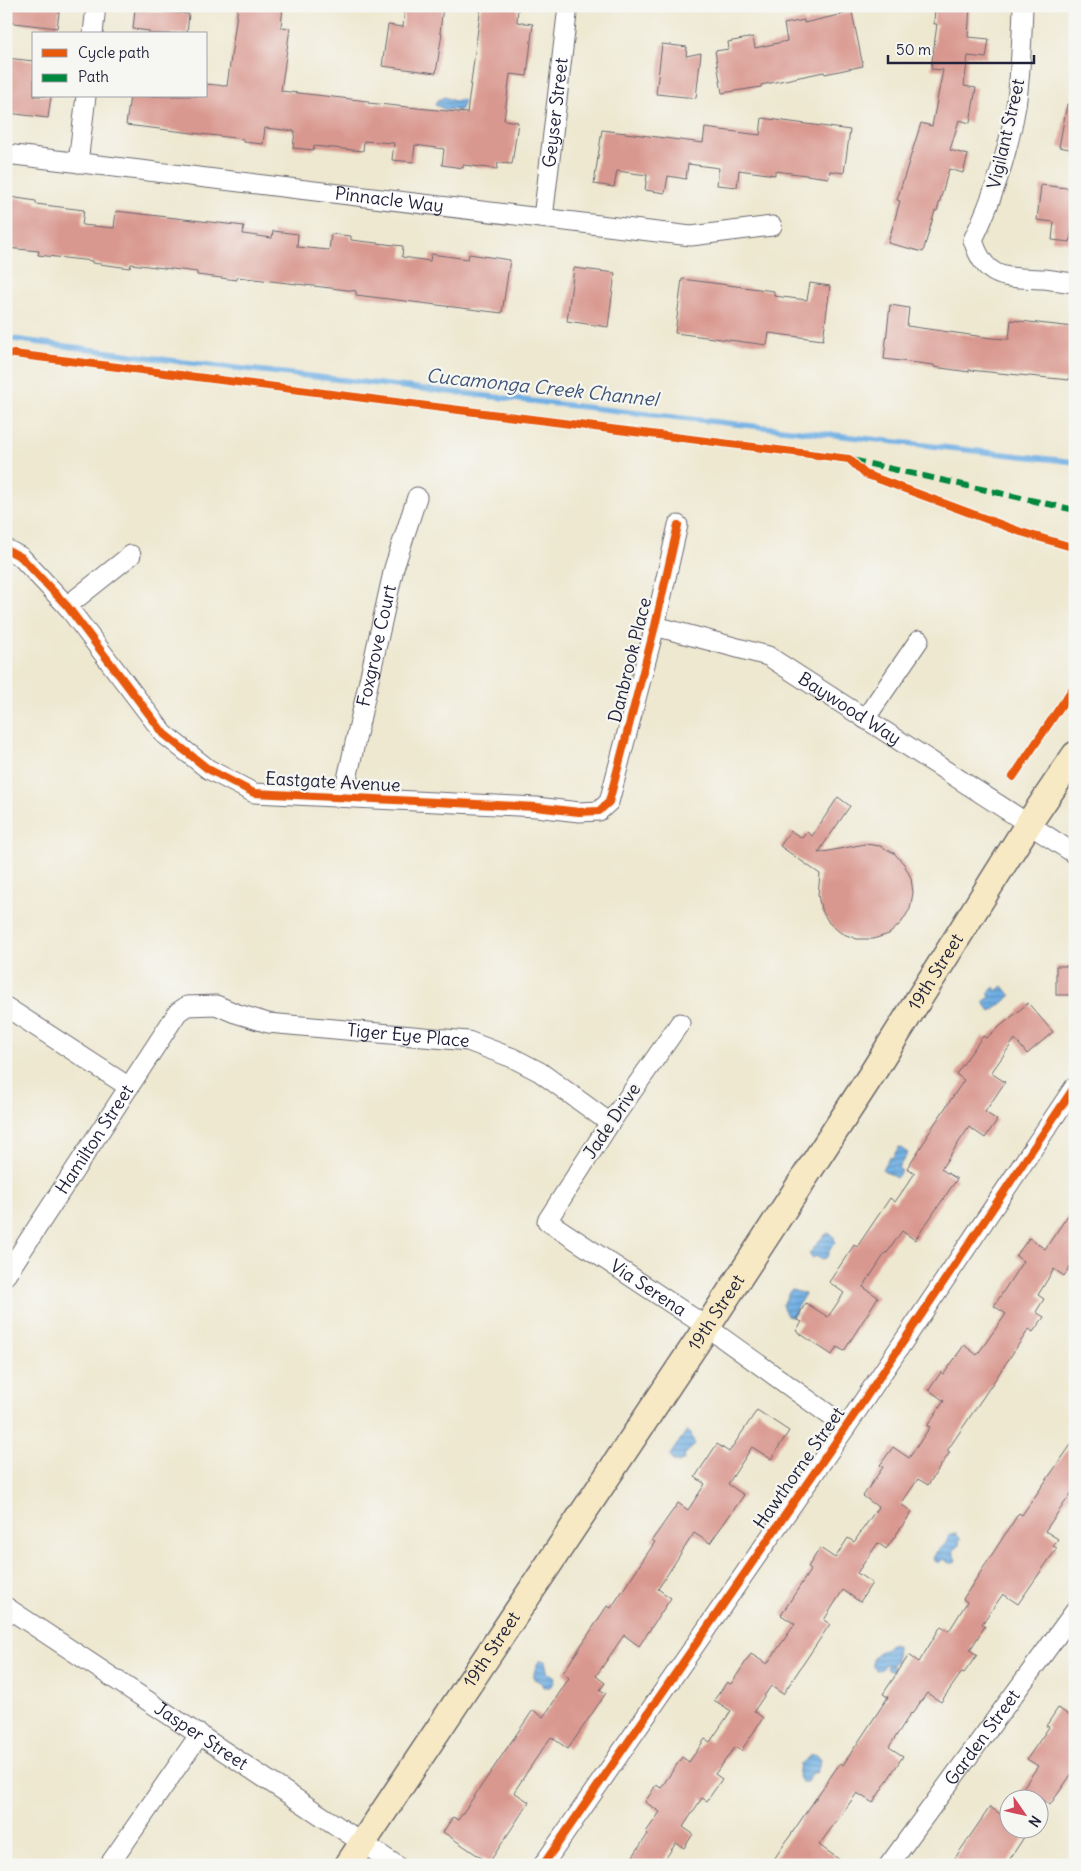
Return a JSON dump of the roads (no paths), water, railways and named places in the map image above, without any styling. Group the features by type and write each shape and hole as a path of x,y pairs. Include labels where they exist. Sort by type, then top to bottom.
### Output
{"main road":[{"name":"19th Street","path":"348,1865 707,1327 870,1077 1029,823 1075,755"}],"street":[{"path":"93,32 96,6"},
{"name":"Geyser Street","path":"543,218 568,6"},
{"name":"Vigilant Street","path":"1023,6 1016,106 1005,154 992,195 973,240 978,256 992,271 1011,279 1075,283"},
{"path":"78,163 86,98"},
{"name":"Pinnacle Way","path":"6,154 691,236 772,226"},
{"name":"Foxgrove Court","path":"343,797 394,568 417,497"},
{"name":"Danbrook Place","path":"609,802 655,626 678,525"},
{"name":"Eastgate Avenue","path":"6,550 21,557 67,606 164,734 208,769 254,793 536,807 578,812 599,811 609,802"},
{"path":"67,606 131,556"},
{"name":"Baywood Way","path":"655,626 768,656 1075,854"},
{"path":"865,720 919,640"},
{"name":"Tiger Eye Place","path":"187,1006 216,1004 234,1013 268,1023 468,1041 513,1058 540,1072 610,1122"},
{"name":"Hamilton Street","path":"6,1275 178,1012 187,1006"},
{"path":"6,1007 128,1087"},
{"name":"Jade Drive","path":"546,1221 610,1122 680,1023"},
{"name":"Hawthorne Street","path":"543,1865 846,1426 1075,1086"},
{"name":"Via Serena","path":"546,1221 707,1327 846,1426"},
{"name":"Jasper Street","path":"6,1607 396,1865"},
{"name":"Garden Street","path":"889,1865 1075,1611"},
{"path":"109,1865 200,1734"}],"water":[{"path":"445,97 454,101 461,99 464,101 461,109 458,111 447,110 435,105 437,100"},
{"path":"1003,986 1011,996 991,1012 983,1002 991,996 988,993 994,987 997,991"},
{"path":"899,1147 908,1153 898,1168 902,1171 896,1178 882,1169 889,1157 892,1158"},
{"path":"829,1233 834,1237 835,1242 829,1254 826,1258 820,1259 816,1256 813,1258 809,1254 820,1240"},
{"path":"792,1290 805,1294 796,1308 795,1314 791,1317 787,1316 782,1305"},
{"path":"687,1430 691,1434 695,1445 685,1454 684,1460 679,1463 673,1461 670,1455"},
{"path":"950,1534 956,1534 960,1538 959,1545 955,1548 954,1552 956,1560 954,1563 949,1563 943,1559 940,1562 936,1562 933,1558 945,1544"},
{"path":"893,1644 897,1646 896,1662 891,1664 894,1668 892,1671 888,1670 887,1664 882,1669 876,1670 873,1666 873,1659 876,1654"},
{"path":"540,1660 545,1661 548,1674 555,1677 554,1683 550,1687 544,1687 534,1679 535,1669"},
{"path":"811,1755 817,1755 821,1760 820,1765 816,1773 811,1773 807,1782 801,1782 798,1777 800,1764"}],"waterway":[{"name":"Cucamonga Creek Channel","path":"6,338 183,362 1075,462"}]}
